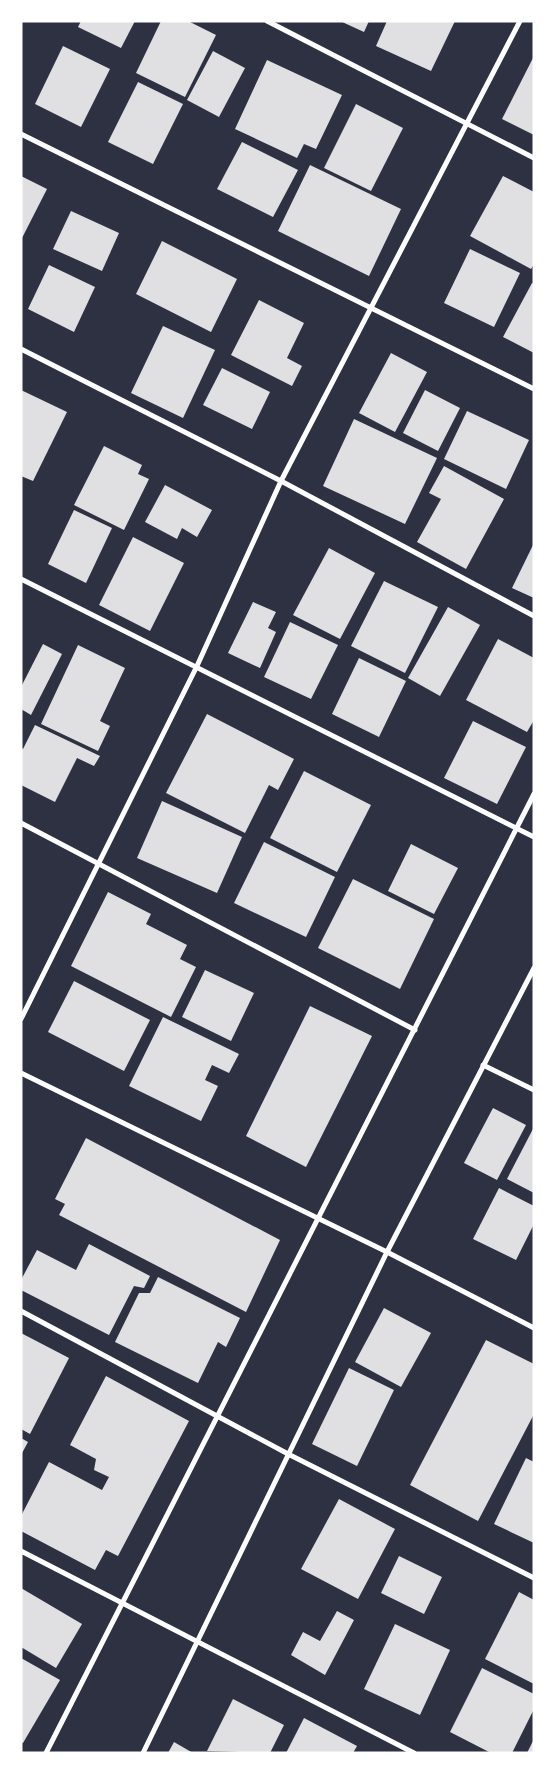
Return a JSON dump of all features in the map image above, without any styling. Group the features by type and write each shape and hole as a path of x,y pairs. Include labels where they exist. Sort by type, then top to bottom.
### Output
{"street":[{"path":"267,21 534,158"},
{"path":"21,1019 101,862 197,666 281,481 369,308 520,21"},
{"path":"21,134 534,389"},
{"path":"21,349 281,481 534,616"},
{"path":"21,579 534,837"},
{"path":"46,1753 217,1414 416,1030 534,794"},
{"path":"21,822 101,862 416,1030"},
{"path":"142,1753 290,1454 387,1252 534,968"},
{"path":"483,1065 534,1090"},
{"path":"21,1073 387,1252 534,1328"},
{"path":"21,1311 290,1454 534,1578"},
{"path":"21,1551 414,1753"}],"building":[{"path":"81,21 135,21 121,48 78,27"},
{"path":"161,21 188,21 216,35 185,97 136,73"},
{"path":"340,21 369,21 364,32"},
{"path":"387,21 455,21 431,71 376,46"},
{"path":"63,46 110,69 81,127 35,104"},
{"path":"213,51 245,68 219,117 187,100"},
{"path":"534,56 534,135 502,119"},
{"path":"267,60 342,95 316,149 304,144 297,158 235,129"},
{"path":"138,82 183,104 153,164 108,142"},
{"path":"356,104 403,128 371,191 324,168"},
{"path":"242,142 298,170 273,217 217,189"},
{"path":"310,165 401,209 369,276 278,231"},
{"path":"21,176 47,189 21,240"},
{"path":"503,176 534,192 534,264 531,269 470,236"},
{"path":"71,211 119,233 102,271 53,249"},
{"path":"162,241 237,279 211,332 136,294"},
{"path":"470,249 520,273 494,327 444,303"},
{"path":"49,265 95,287 74,332 28,309"},
{"path":"532,283 534,284 534,353 503,337"},
{"path":"259,300 304,323 287,358 302,366 292,386 231,355"},
{"path":"163,326 215,350 183,418 131,393"},
{"path":"391,353 427,372 395,432 359,413"},
{"path":"222,368 270,392 252,429 203,405"},
{"path":"21,390 67,412 33,481 21,476"},
{"path":"425,390 460,408 438,451 403,433"},
{"path":"467,411 529,440 506,489 444,459"},
{"path":"354,419 437,458 405,524 323,486"},
{"path":"104,446 142,465 138,474 149,479 124,530 74,505"},
{"path":"444,466 504,499 466,569 417,542 441,499 429,493"},
{"path":"165,485 212,510 197,537 182,528 177,539 145,522"},
{"path":"74,510 112,528 86,583 48,564"},
{"path":"133,537 184,563 150,631 99,605"},
{"path":"534,543 534,598 512,588"},
{"path":"329,548 375,573 340,639 293,615"},
{"path":"384,581 438,607 405,673 351,646"},
{"path":"253,602 276,612 268,628 276,632 260,668 228,653"},
{"path":"448,607 480,625 440,696 408,678"},
{"path":"290,622 338,645 311,699 264,677"},
{"path":"498,639 534,658 534,720 527,732 466,700"},
{"path":"43,644 62,654 31,715 21,709 21,687"},
{"path":"78,645 125,668 100,721 110,726 98,751 41,724"},
{"path":"359,658 406,681 379,737 332,714"},
{"path":"207,714 294,759 278,790 269,785 245,833 166,793"},
{"path":"473,721 526,747 497,804 444,778"},
{"path":"35,725 100,756 94,766 77,758 55,802 21,785 21,748 23,749"},
{"path":"304,771 371,805 337,872 270,838"},
{"path":"162,801 242,837 217,893 137,858"},
{"path":"264,842 335,877 306,937 234,903"},
{"path":"411,844 458,868 434,914 388,891"},
{"path":"353,879 434,919 400,989 318,948"},
{"path":"108,892 151,914 146,924 187,945 180,959 196,967 171,1017 71,966"},
{"path":"205,970 254,993 231,1041 182,1017"},
{"path":"74,981 150,1020 124,1071 48,1032"},
{"path":"310,1006 372,1036 306,1167 246,1136"},
{"path":"163,1017 239,1054 229,1073 212,1065 205,1080 218,1086 201,1121 129,1086"},
{"path":"493,1108 526,1125 497,1180 464,1163"},
{"path":"534,1127 534,1193 507,1179"},
{"path":"86,1138 280,1240 246,1312 59,1215 65,1204 55,1199"},
{"path":"499,1188 534,1206 534,1224 516,1260 473,1239"},
{"path":"89,1244 150,1276 144,1288 134,1286 109,1335 21,1290 21,1280 37,1250 76,1270"},
{"path":"158,1277 240,1318 226,1347 218,1342 198,1383 115,1342 139,1293 150,1293"},
{"path":"384,1308 431,1333 401,1387 355,1362"},
{"path":"21,1333 69,1358 30,1434 21,1429"},
{"path":"486,1340 534,1364 534,1414 478,1521 410,1485"},
{"path":"349,1368 394,1390 357,1466 312,1444"},
{"path":"106,1376 189,1421 118,1556 106,1550 95,1570 21,1531 21,1516 49,1462 102,1490 109,1477 94,1470 96,1459 70,1445"},
{"path":"21,1438 28,1442 21,1455"},
{"path":"526,1458 534,1462 534,1543 494,1524"},
{"path":"339,1499 395,1529 358,1599 301,1569"},
{"path":"399,1556 442,1577 424,1614 381,1593"},
{"path":"21,1588 82,1624 56,1668 21,1647"},
{"path":"519,1592 534,1600 534,1684 485,1659"},
{"path":"337,1611 354,1620 325,1675 291,1655 303,1632 320,1641"},
{"path":"395,1624 450,1650 420,1715 364,1689"},
{"path":"21,1658 60,1680 23,1743 21,1742"},
{"path":"482,1668 534,1694 534,1709 512,1753 491,1753 450,1732"},
{"path":"233,1699 284,1725 270,1753 207,1751"},
{"path":"304,1718 357,1746 353,1753 286,1753"},
{"path":"534,1739 534,1753 527,1753"},
{"path":"174,1742 193,1753 168,1753"}]}
